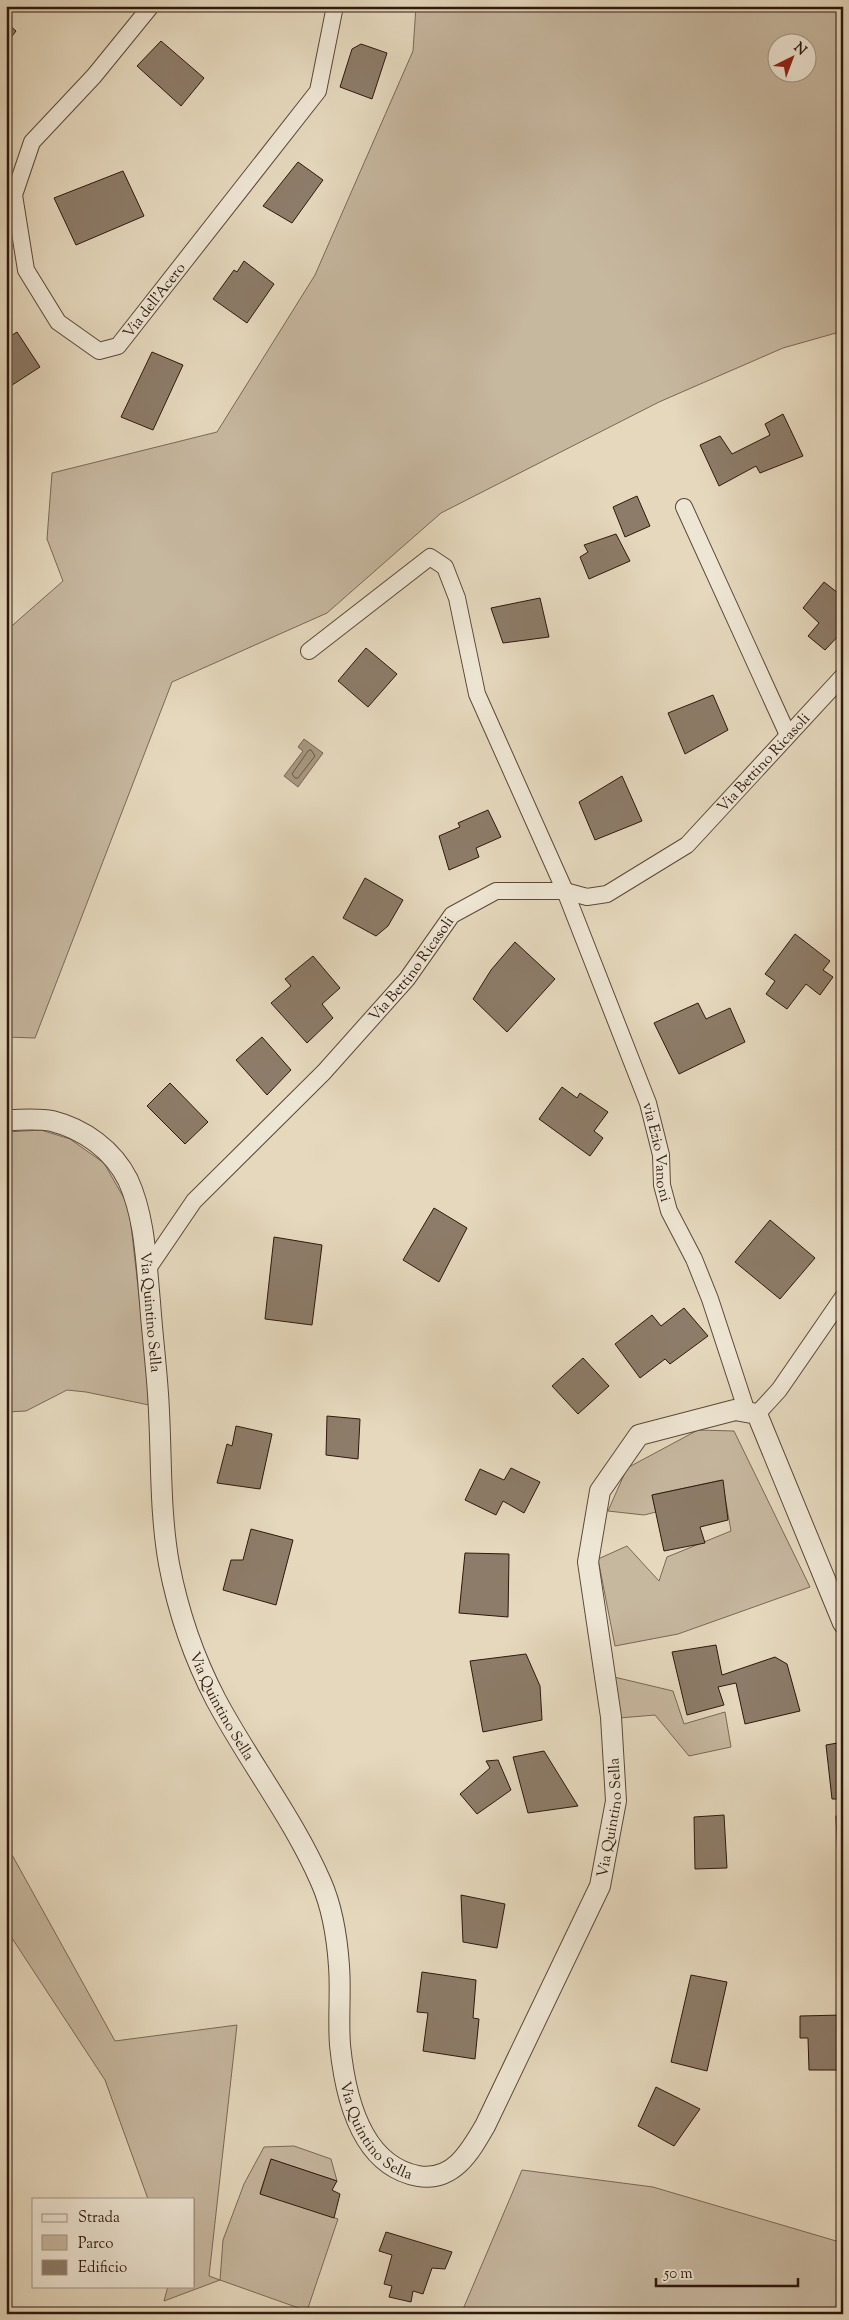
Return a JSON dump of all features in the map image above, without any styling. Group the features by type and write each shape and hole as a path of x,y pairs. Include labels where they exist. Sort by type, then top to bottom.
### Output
{"street":[{"name":"Via dell'Acero","path":"151,6 94,76 32,142 14,195 26,270 58,322 99,351 118,346 318,91 335,6"},
{"path":"684,507 788,735"},
{"name":"via Ezio Vanoni","path":"309,651 430,557 445,566 457,598 477,694 565,891 648,1103 661,1155 662,1185 669,1212 694,1259 752,1413"},
{"name":"Via Bettino Ricasoli","path":"147,1270 194,1200 324,1072 401,986 452,915 496,892 565,891 587,897 607,894 687,845 843,676"},
{"name":"Via Quintino Sella","path":"6,1120 51,1121 92,1139 111,1155 126,1176 138,1204 147,1270 158,1393 162,1496 169,1563 182,1614 201,1669 218,1704 291,1824 321,1881 329,1902 339,1967 340,2044 350,2104 364,2133 380,2159 394,2168 412,2175 430,2178 450,2172 470,2151 485,2126 600,1886 616,1801 611,1717 588,1562 600,1492 639,1435 735,1410 752,1413"},
{"path":"843,1297 778,1390 752,1413 843,1623"}],"green space":[{"path":"416,6 843,6 843,331 783,348 659,402 441,513 327,613 172,682 35,1038 6,1037 6,631 63,581 47,539 52,473 217,432 315,275 413,51"},
{"path":"41,1130 70,1139 104,1163 129,1207 145,1349 149,1405 67,1390 26,1411 6,1412 6,1132"},
{"path":"698,1430 734,1431 810,1587 678,1634 615,1646 598,1559 627,1546 659,1581 667,1557 731,1531 722,1480 652,1495 656,1512 644,1515 608,1511 627,1468"},
{"path":"614,1677 673,1691 684,1724 725,1712 731,1747 689,1756 655,1715 619,1718"},
{"path":"6,1844 115,2041 237,2025 209,2276 220,2280 164,2301 167,2288 195,2288 195,2198 148,2198 105,2080 6,1929"},
{"path":"294,2146 331,2159 337,2181 271,2159 260,2193 338,2219 307,2311 220,2280 223,2240 244,2184 264,2147"},
{"path":"522,2170 653,2187 843,2243 843,2314 461,2314"}],"water":[{"path":"304,739 323,753 298,787 284,776 303,751 298,747"}],"building":[{"path":"383,6 404,6 403,9"},
{"path":"6,22 16,31 6,44"},
{"path":"161,41 204,78 181,106 137,66"},
{"path":"361,44 387,53 372,99 340,87 352,49"},
{"path":"298,162 323,180 292,223 263,206"},
{"path":"123,171 144,216 76,245 54,198"},
{"path":"244,261 274,284 247,323 213,299 234,270 237,272"},
{"path":"17,332 40,367 6,389 6,339"},
{"path":"152,352 183,365 153,430 121,417"},
{"path":"783,414 803,456 760,473 756,466 719,486 700,445 720,436 732,454 770,435 765,424"},
{"path":"637,496 650,526 625,537 613,507"},
{"path":"616,534 630,561 589,579 580,557 588,552 584,545"},
{"path":"824,582 843,597 843,631 825,650 808,636 819,623 803,608"},
{"path":"540,598 549,637 503,643 491,608"},
{"path":"366,648 397,674 368,707 338,681"},
{"path":"713,695 728,730 685,754 668,713"},
{"path":"622,776 642,821 595,840 579,802"},
{"path":"488,810 501,837 476,848 479,857 449,870 439,836 460,827 458,823"},
{"path":"365,878 403,900 388,926 376,936 343,918"},
{"path":"795,934 830,961 823,970 833,977 820,995 806,984 787,1009 766,994 775,981 765,974"},
{"path":"515,942 555,979 507,1032 473,999 491,970"},
{"path":"313,956 340,988 322,1004 333,1018 307,1043 271,1003 291,986 285,979"},
{"path":"698,1003 706,1019 730,1008 745,1042 679,1074 654,1023"},
{"path":"262,1037 291,1070 267,1095 236,1060"},
{"path":"170,1083 208,1122 185,1144 147,1106"},
{"path":"562,1087 577,1098 580,1093 608,1112 594,1131 603,1138 590,1156 539,1119"},
{"path":"434,1208 467,1228 439,1282 403,1260"},
{"path":"770,1220 815,1258 780,1299 735,1262"},
{"path":"274,1237 322,1245 312,1325 265,1319"},
{"path":"684,1308 708,1336 670,1364 665,1359 640,1378 615,1344 652,1315 661,1326"},
{"path":"583,1358 609,1386 578,1414 552,1386"},
{"path":"327,1416 360,1419 358,1459 326,1455"},
{"path":"236,1426 272,1434 260,1489 217,1483 227,1444 232,1446"},
{"path":"511,1468 540,1482 524,1513 503,1501 496,1515 465,1500 480,1469 504,1480"},
{"path":"723,1480 728,1520 700,1527 705,1543 664,1551 652,1495"},
{"path":"251,1529 293,1540 276,1605 223,1590 231,1560 243,1560"},
{"path":"465,1553 509,1554 508,1617 459,1613"},
{"path":"716,1645 722,1675 775,1657 787,1664 800,1711 745,1724 736,1683 718,1687 724,1705 687,1715 672,1652"},
{"path":"526,1654 540,1686 542,1720 483,1732 470,1661"},
{"path":"843,1742 843,1799 832,1799 826,1745"},
{"path":"544,1751 578,1806 528,1813 513,1757"},
{"path":"498,1760 511,1790 477,1814 460,1794 490,1768 486,1761"},
{"path":"724,1815 727,1868 695,1869 694,1817"},
{"path":"843,1815 843,1883 839,1884 836,1816"},
{"path":"461,1895 505,1904 497,1948 463,1942"},
{"path":"841,1937 843,1937 843,1984 842,1984"},
{"path":"422,1972 476,1980 473,2018 479,2019 475,2059 423,2051 428,2013 417,2012"},
{"path":"691,1975 727,1982 707,2071 671,2062"},
{"path":"843,2015 843,2070 809,2070 808,2038 800,2038 800,2016"},
{"path":"656,2087 700,2109 674,2146 638,2126"},
{"path":"271,2159 337,2181 332,2190 340,2194 334,2218 260,2194"},
{"path":"386,2232 452,2252 445,2269 432,2268 423,2294 413,2291 411,2302 389,2297 392,2286 384,2284 392,2255 379,2251"}]}
